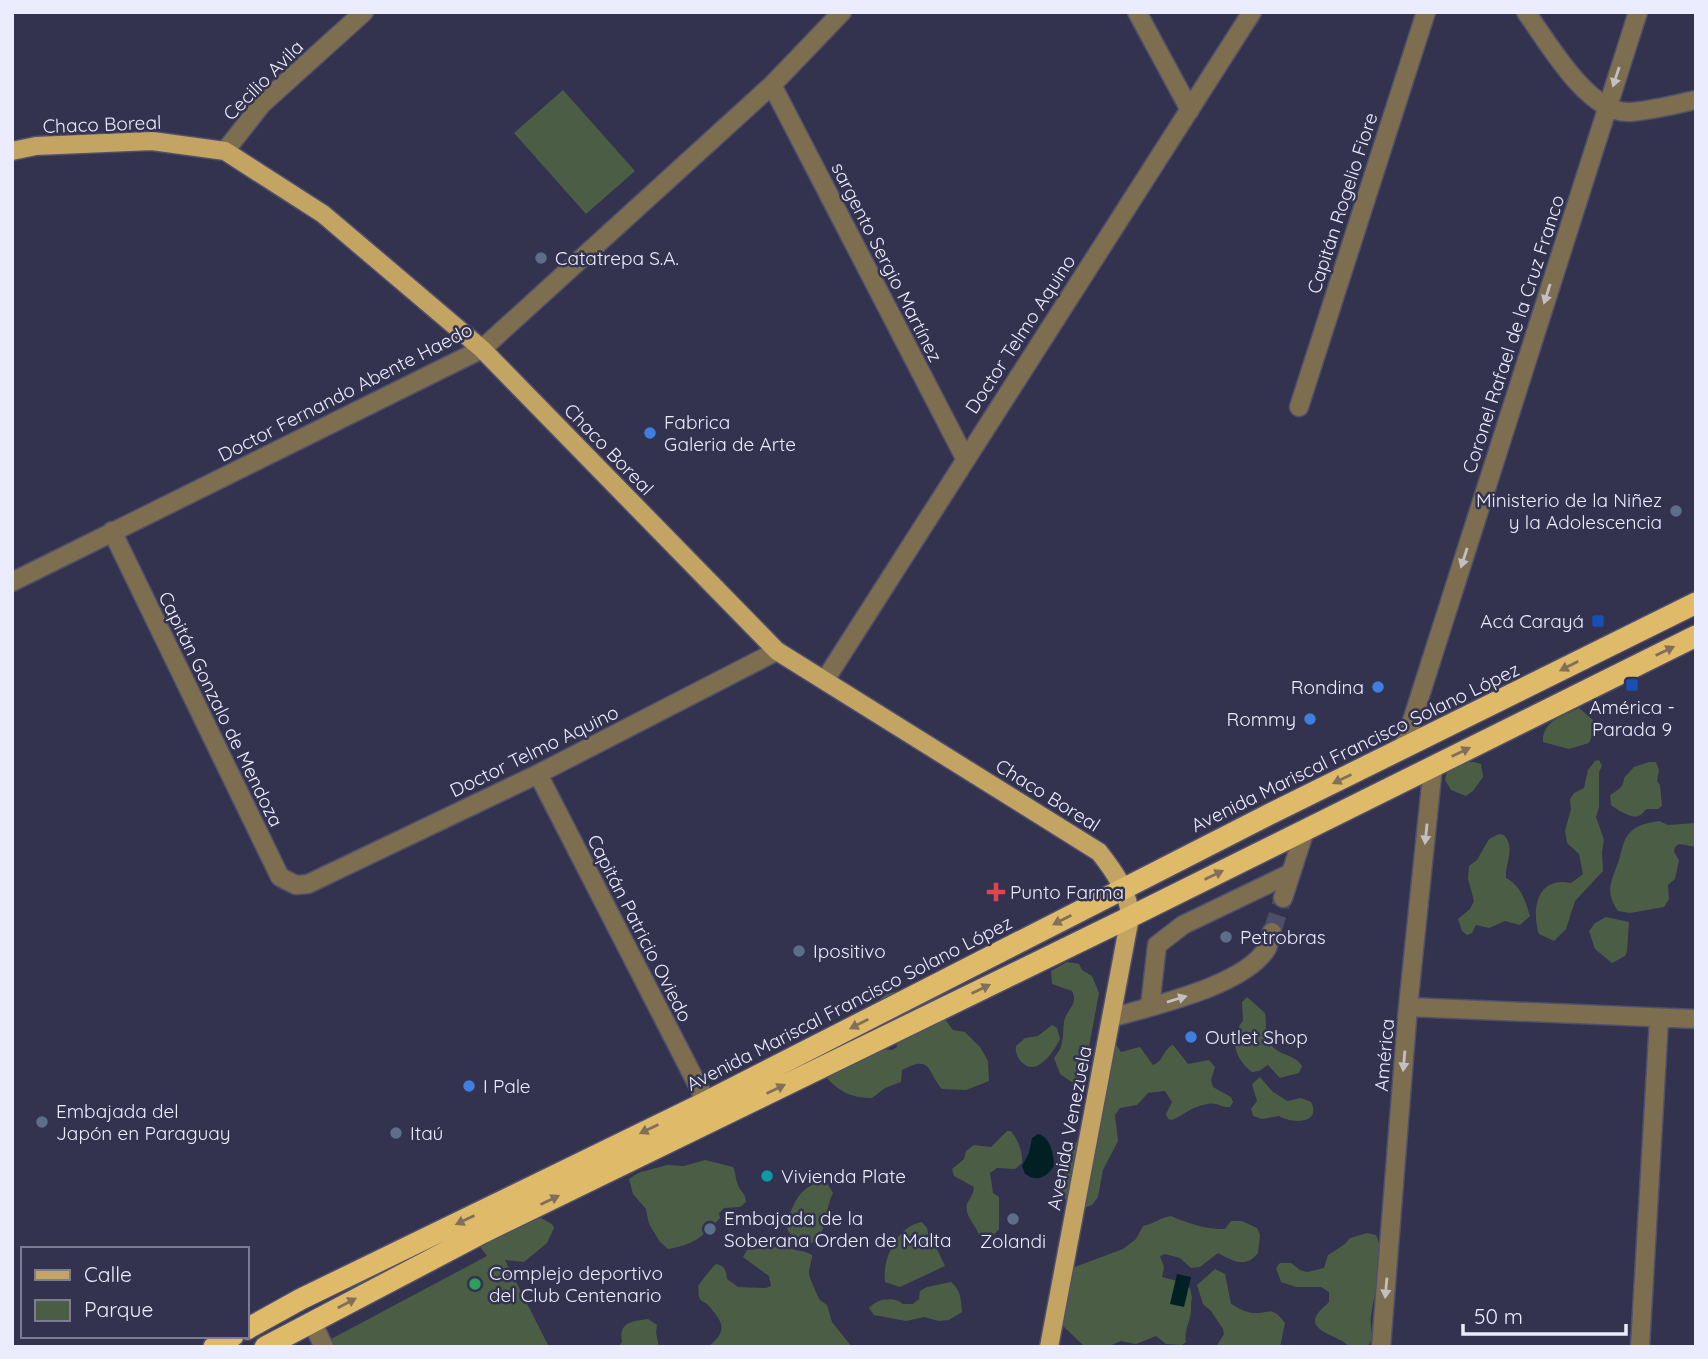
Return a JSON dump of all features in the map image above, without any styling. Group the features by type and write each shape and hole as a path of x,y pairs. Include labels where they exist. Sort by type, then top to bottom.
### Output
{"highway":[{"name":"Avenida Mariscal Francisco Solano López","path":"248,1328 301,1299 710,1110 1128,903 1404,749 1696,603"},
{"name":"Avenida Mariscal Francisco Solano López","path":"1128,903 1174,895 1696,636"},
{"name":"Avenida Mariscal Francisco Solano López","path":"265,1347 710,1110"},
{"path":"214,1347 230,1338"}],"main road":[{"name":"Chaco Boreal","path":"12,151 36,146 152,141 225,151 323,214 482,349 777,651 1099,852 1112,869 1128,903"},
{"name":"Avenida Venezuela","path":"1049,1347 1111,1018 1128,903"}],"street":[{"name":"Cecilio Avila","path":"225,151 262,104 364,12"},
{"name":"Doctor Fernando Abente Haedo","path":"12,582 482,349 772,85 842,12"},
{"path":"1138,12 1190,110"},
{"name":"Doctor Telmo Aquino","path":"825,680 1252,12"},
{"name":"Capitán Rogelio Fiore","path":"1299,407 1426,12"},
{"path":"1526,12 1579,85 1607,106 1626,113 1696,100"},
{"name":"Coronel Rafael de la Cruz Franco","path":"1404,749 1638,12"},
{"name":"sargento Sergio Martínez","path":"772,85 965,458"},
{"name":"Capitán Gonzalo de Mendoza","path":"112,531 280,877 296,885 308,884"},
{"name":"Doctor Telmo Aquino","path":"308,884 538,774 777,651"},
{"name":"América","path":"1381,1347 1408,1007 1433,766"},
{"name":"Capitán Patricio Oviedo","path":"538,774 710,1110"},
{"path":"1283,898 1305,830"},
{"path":"1150,1006 1157,945 1183,925 1291,873"},
{"path":"1174,895 1183,925"},
{"path":"1111,1018 1199,992 1246,968 1268,947 1272,932"},
{"path":"1408,1007 1696,1019"},
{"path":"1640,1347 1660,1019"},
{"path":"312,1322 324,1347"}],"green space":[{"path":"563,90 635,171 586,214 514,133"},
{"path":"1579,708 1593,720 1593,733 1589,743 1569,749 1543,742 1550,724"},
{"path":"1599,760 1602,766 1599,772 1599,807 1596,817 1604,840 1603,871 1575,901 1566,929 1554,941 1539,934 1537,905 1544,889 1551,884 1571,883 1583,874 1579,854 1567,843 1565,831 1571,809 1570,799 1574,793 1584,788 1588,770"},
{"path":"1457,762 1481,764 1483,777 1466,796 1451,790 1445,780 1447,771"},
{"path":"1656,762 1659,770 1657,781 1660,785 1662,806 1658,809 1647,809 1635,817 1611,805 1610,795 1622,786 1624,778 1634,767"},
{"path":"1659,821 1668,825 1696,823 1696,847 1679,844 1675,847 1674,852 1679,860 1675,879 1668,885 1669,899 1664,907 1630,913 1618,911 1610,891 1624,842 1637,827"},
{"path":"1499,834 1504,835 1510,851 1506,878 1519,889 1530,916 1520,925 1505,921 1489,928 1476,925 1472,933 1467,935 1462,931 1458,919 1470,909 1474,901 1468,879 1469,866 1477,860 1489,839"},
{"path":"1606,917 1629,922 1625,956 1612,963 1595,949 1589,931 1595,923"},
{"path":"1067,962 1079,964 1082,970 1092,976 1099,993 1088,1052 1083,1063 1085,1075 1080,1085 1060,1074 1054,1058 1061,1045 1065,1018 1073,1004 1074,996 1072,991 1052,984 1051,971"},
{"path":"902,991 935,997 944,1018 953,1030 965,1032 980,1047 988,1061 989,1081 966,1090 942,1089 928,1067 919,1064 902,1070 901,1082 885,1088 872,1098 857,1097 845,1092 829,1080 824,1074 880,1049 892,1050 897,1047 896,1039 875,1022 881,999 888,994"},
{"path":"1247,997 1265,1013 1267,1035 1272,1047 1298,1062 1302,1066 1299,1073 1280,1078 1268,1065 1252,1072 1241,1061 1235,1041 1238,1027 1243,1021 1242,1002"},
{"path":"1052,1025 1057,1028 1060,1039 1053,1051 1037,1066 1028,1066 1021,1062 1016,1046 1025,1038 1038,1036"},
{"path":"1115,1043 1121,1052 1140,1047 1153,1065 1173,1045 1188,1064 1209,1060 1215,1067 1211,1080 1213,1087 1231,1097 1233,1102 1230,1107 1202,1105 1172,1120 1168,1119 1166,1114 1172,1102 1165,1091 1148,1093 1137,1105 1120,1108 1115,1115 1118,1141 1103,1170 1098,1197 1092,1205 1084,1208 1066,1200 1061,1192 1061,1184 1071,1147 1087,1132"},
{"path":"1260,1077 1272,1091 1287,1101 1301,1098 1311,1102 1312,1115 1298,1121 1279,1116 1262,1119 1253,1116 1251,1109 1257,1101 1252,1084"},
{"path":"1007,1131 1011,1131 1018,1142 1022,1163 1015,1169 997,1168 990,1173 993,1193 999,1197 999,1229 993,1236 985,1237 978,1233 966,1208 974,1187 954,1176 952,1169 974,1145 991,1147"},
{"path":"705,1160 733,1167 746,1202 740,1207 724,1208 719,1213 720,1218 697,1239 668,1249 660,1242 649,1224 646,1209 633,1194 629,1179 638,1173 667,1165 684,1166"},
{"path":"817,1183 827,1183 833,1193 824,1226 816,1240 809,1244 800,1244 788,1231 786,1223 801,1194"},
{"path":"1171,1216 1198,1226 1219,1229 1225,1229 1231,1221 1242,1221 1257,1228 1260,1235 1258,1253 1248,1261 1239,1262 1218,1253 1200,1267 1191,1268 1180,1258 1165,1254 1160,1256 1164,1267 1162,1277 1181,1282 1190,1288 1191,1314 1186,1342 1182,1345 1166,1344 1156,1336 1136,1344 1121,1341 1107,1347 1085,1347 1063,1326 1060,1315 1072,1268 1123,1249 1136,1239 1143,1226"},
{"name":"Complejo deportivo del Club Centenario","path":"541,1218 554,1228 547,1243 524,1262 505,1260 549,1347 316,1347 487,1256 478,1244 533,1219"},
{"path":"922,1222 927,1228 931,1246 936,1247 945,1266 900,1287 885,1282 886,1263 893,1245 905,1230"},
{"path":"1367,1233 1376,1235 1381,1255 1371,1316 1372,1336 1367,1347 1349,1347 1316,1324 1317,1315 1329,1302 1329,1292 1321,1287 1296,1287 1281,1282 1276,1268 1280,1263 1291,1263 1307,1272 1324,1268 1328,1255 1350,1238"},
{"path":"785,1246 812,1255 809,1273 813,1286 820,1300 827,1305 832,1322 852,1347 708,1347 719,1336 721,1327 713,1311 699,1297 698,1286 716,1264 723,1267 727,1279 738,1287 771,1286 769,1276 743,1257 747,1250"},
{"path":"1215,1269 1225,1274 1231,1304 1251,1313 1274,1312 1285,1323 1280,1347 1216,1347 1224,1334 1223,1329 1203,1304 1197,1285"},
{"path":"951,1282 959,1292 962,1312 949,1320 939,1321 924,1317 906,1321 874,1315 869,1308 876,1302 885,1300 913,1304 919,1299 920,1291"},
{"path":"648,1319 657,1325 659,1347 618,1347 622,1342 621,1335 625,1326"}],"shaded area":[{"path":"1038,1134 1048,1142 1054,1166 1044,1176 1037,1178 1025,1174 1022,1166 1029,1153 1032,1138"},
{"path":"1177,1274 1191,1277 1184,1307 1170,1304"}],"tunnel":[{"path":"1272,932 1283,898"}],"place":[{"name":"Catatrepa S.A.","path":"541,258"},
{"name":"Fabrica Galeria de Arte","path":"650,433"},
{"name":"Ministerio de la Niñez y la Adolescencia","path":"1676,511"},
{"name":"Acá Carayá","path":"1598,621"},
{"name":"América - Parada 9","path":"1632,685"},
{"name":"Rondina","path":"1378,687"},
{"name":"Rommy","path":"1310,719"},
{"name":"Punto Farma","path":"996,892"},
{"name":"Petrobras","path":"1226,937"},
{"name":"Ipositivo","path":"799,951"},
{"name":"Outlet Shop","path":"1191,1037"},
{"name":"I Pale","path":"469,1086"},
{"name":"Embajada del Japón en Paraguay","path":"42,1122"},
{"name":"Itaú","path":"396,1133"},
{"name":"Vivienda Plate","path":"767,1176"},
{"name":"Zolandi","path":"1013,1219"},
{"name":"Embajada de la Soberana Orden de Malta","path":"710,1229"},
{"name":"Complejo deportivo del Club Centenario","path":"475,1284"}]}
